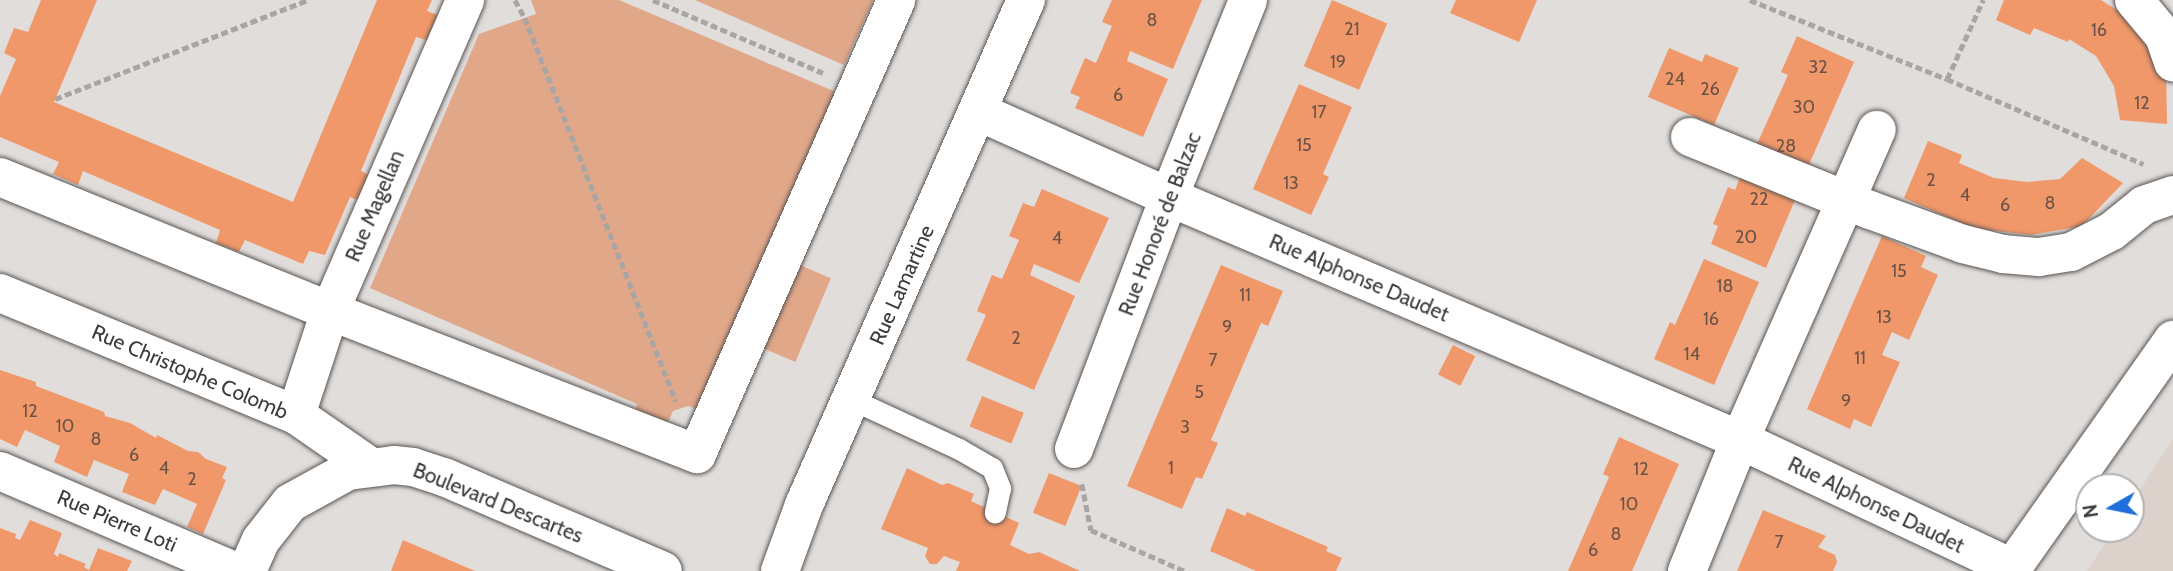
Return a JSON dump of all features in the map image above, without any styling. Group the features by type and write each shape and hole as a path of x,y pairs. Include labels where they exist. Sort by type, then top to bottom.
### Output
{"street":[{"name":"Rue Magellan","path":"296,415 330,311 464,0"},
{"path":"0,177 330,311 697,454 896,0"},
{"name":"Rue Lamartine","path":"780,571 804,505 1026,0"},
{"name":"Rue Honoré de Balzac","path":"1074,449 1169,198 1248,0"},
{"path":"2134,0 2164,36 2173,62"},
{"name":"Rue Alphonse Daudet","path":"979,112 1169,198 1740,440 2011,570"},
{"path":"1687,571 1740,440 1848,202 1877,130"},
{"path":"1690,137 1848,202 1963,244 2003,254 2039,257 2071,252 2112,231 2144,205 2173,195"},
{"name":"Rue Christophe Colomb","path":"0,293 296,415 371,467"},
{"path":"2011,570 2173,341"},
{"name":"Boulevard Descartes","path":"247,571 261,540 290,503 348,471 371,467 413,467 444,477 663,571"},
{"name":"Rue Pierre Loti","path":"0,471 234,571"}],"lane":[{"path":"851,399 959,449 992,468 1000,488 995,512"}],"path":[{"path":"55,99 307,0"},
{"path":"514,0 525,18 697,454"},
{"path":"653,0 856,87"},
{"path":"1750,0 1947,79 2148,166"},
{"path":"1947,79 1983,0"},
{"path":"1074,449 1091,530 1185,571"}],"shaded area":[{"path":"531,0 619,0 836,92 700,410 688,406 673,411 666,427 634,414 637,404 370,288 479,34 536,14"},
{"path":"695,0 873,0 844,65"},
{"path":"795,263 831,278 795,362 759,347"},
{"path":"2173,439 2173,571 2087,571 2105,543 2145,543 2145,482"}],"building":[{"path":"41,0 97,0 54,102 293,202 377,0 432,0 427,11 440,16 430,41 416,37 361,171 373,177 362,202 350,197 325,255 309,251 303,264 245,240 239,252 216,243 220,230 83,171 78,185 53,174 59,162 0,137 0,96 16,59 4,53 14,28 28,32"},
{"path":"1112,0 1202,0 1173,69 1130,51 1127,61 1168,79 1143,137 1075,108 1080,97 1070,93 1085,58 1096,63 1112,26 1102,22"},
{"path":"1332,0 1387,23 1359,90 1304,66"},
{"path":"1456,0 1537,0 1519,42 1450,13"},
{"path":"2004,0 2101,0 2134,21 2166,68 2167,124 2120,120 2114,86 2096,56 2069,39 2068,42 2034,28 2030,35 1996,20"},
{"path":"1797,36 1854,62 1804,176 1753,153 1788,75 1781,72"},
{"path":"1669,48 1702,62 1705,54 1739,68 1714,125 1648,97"},
{"path":"1299,84 1352,107 1323,174 1329,177 1311,215 1253,189"},
{"path":"1928,141 1962,155 1959,163 1994,178 2027,182 2060,179 2082,158 2123,183 2082,226 2031,235 1972,228 1904,198"},
{"path":"1743,170 1798,193 1766,268 1711,244 1718,226 1713,224 1728,187 1735,190"},
{"path":"1042,189 1109,218 1079,283 1034,264 1030,275 1075,296 1034,390 966,360 986,315 977,311 992,275 1002,279 1019,240 1009,236 1023,203 1034,207"},
{"path":"1882,236 1926,256 1921,267 1938,275 1909,340 1892,332 1882,355 1900,362 1871,427 1854,419 1850,429 1807,409"},
{"path":"1704,259 1759,282 1714,385 1654,359 1670,322 1675,325"},
{"path":"1221,265 1283,291 1268,326 1261,323 1211,440 1218,443 1202,479 1196,477 1182,509 1127,486"},
{"path":"1453,345 1475,356 1460,386 1438,374"},
{"path":"0,370 36,382 36,386 104,412 105,416 130,423 156,438 157,435 227,467 222,478 226,480 203,534 187,527 197,504 163,489 155,505 122,492 129,474 94,460 87,477 54,462 60,446 25,430 17,447 0,439"},
{"path":"982,396 1024,413 1011,443 970,427"},
{"path":"1619,437 1679,464 1632,571 1568,571 1609,477 1603,474"},
{"path":"907,468 942,485 948,483 974,494 971,501 1019,523 1010,545 1029,554 1039,552 1080,571 956,571 960,562 944,556 937,564 930,564 925,556 928,548 881,529"},
{"path":"1049,473 1081,486 1065,526 1033,513"},
{"path":"1227,508 1245,516 1247,512 1328,547 1326,551 1342,558 1336,571 1256,571 1210,551"},
{"path":"1763,510 1826,536 1818,547 1835,555 1837,562 1833,571 1737,571"},
{"path":"30,520 62,533 54,554 58,557 59,553 86,564 84,567 89,570 98,548 132,561 127,571 0,571 0,528 16,534 15,538 20,540"},
{"path":"403,540 475,571 391,571"}]}
